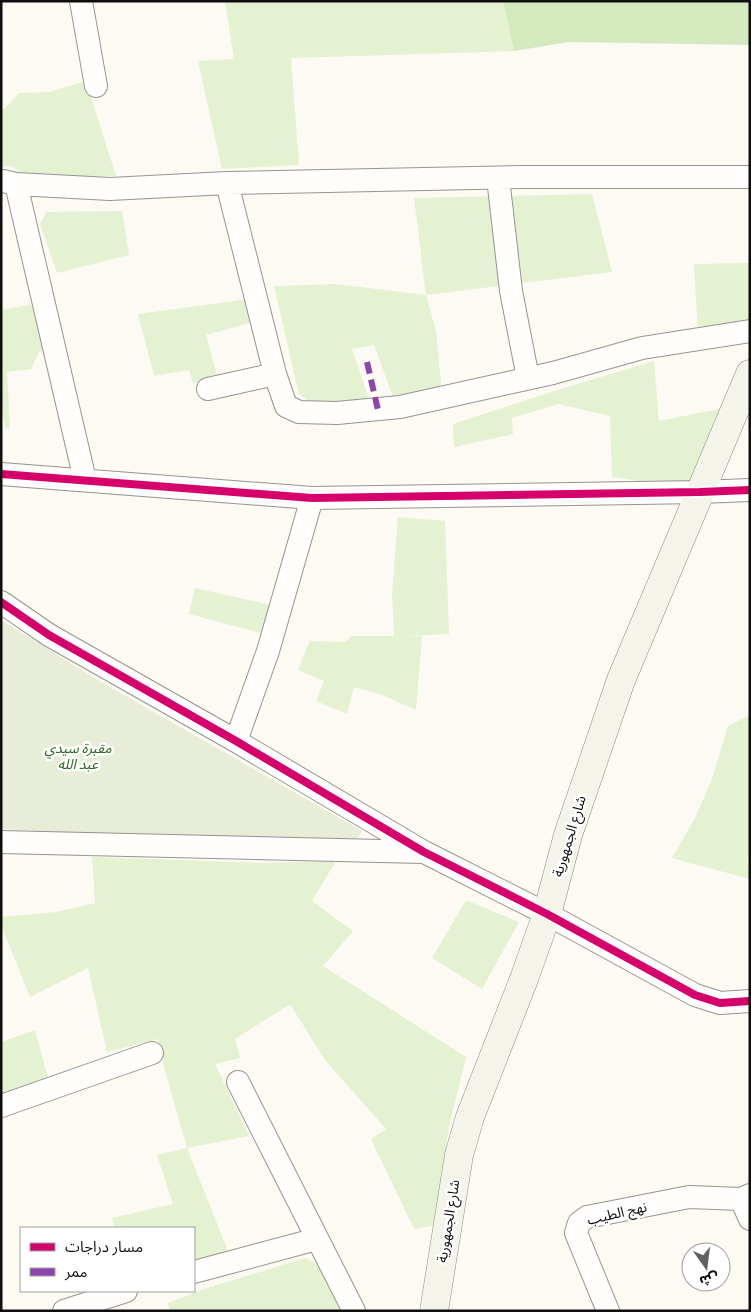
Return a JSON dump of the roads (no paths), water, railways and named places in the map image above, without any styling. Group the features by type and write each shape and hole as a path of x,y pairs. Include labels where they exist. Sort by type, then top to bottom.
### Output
{"main road":[{"name":"شارع الجمهورية","path":"434,1311 459,1155 470,1117 524,979 547,914 568,835 621,680 750,374"}],"street":[{"path":"81,1 96,86"},
{"path":"85,480 8,182 110,189 227,183 498,178 750,177"},
{"path":"498,178 511,292 528,378"},
{"path":"227,183 275,374 286,406 299,412 328,413 400,407 553,373 642,348 750,331"},
{"path":"208,389 275,374"},
{"path":"1,474 312,498 750,490"},
{"path":"236,741 268,651 312,498"},
{"path":"1,602 49,635 236,741 424,852 547,914 695,995 720,1003 750,1001"},
{"path":"1,842 424,852"},
{"path":"1,1106 152,1053"},
{"path":"238,1082 354,1311"},
{"name":"نهج الطيب","path":"608,1311 576,1233 579,1223 587,1217 690,1197 745,1197"},
{"path":"745,1197 750,1219"},
{"path":"195,1272 317,1240"},
{"path":"64,1311 123,1292"}],"park label":[{"name":"مقبرة سيدي عبد الله","path":"78,756"}]}
